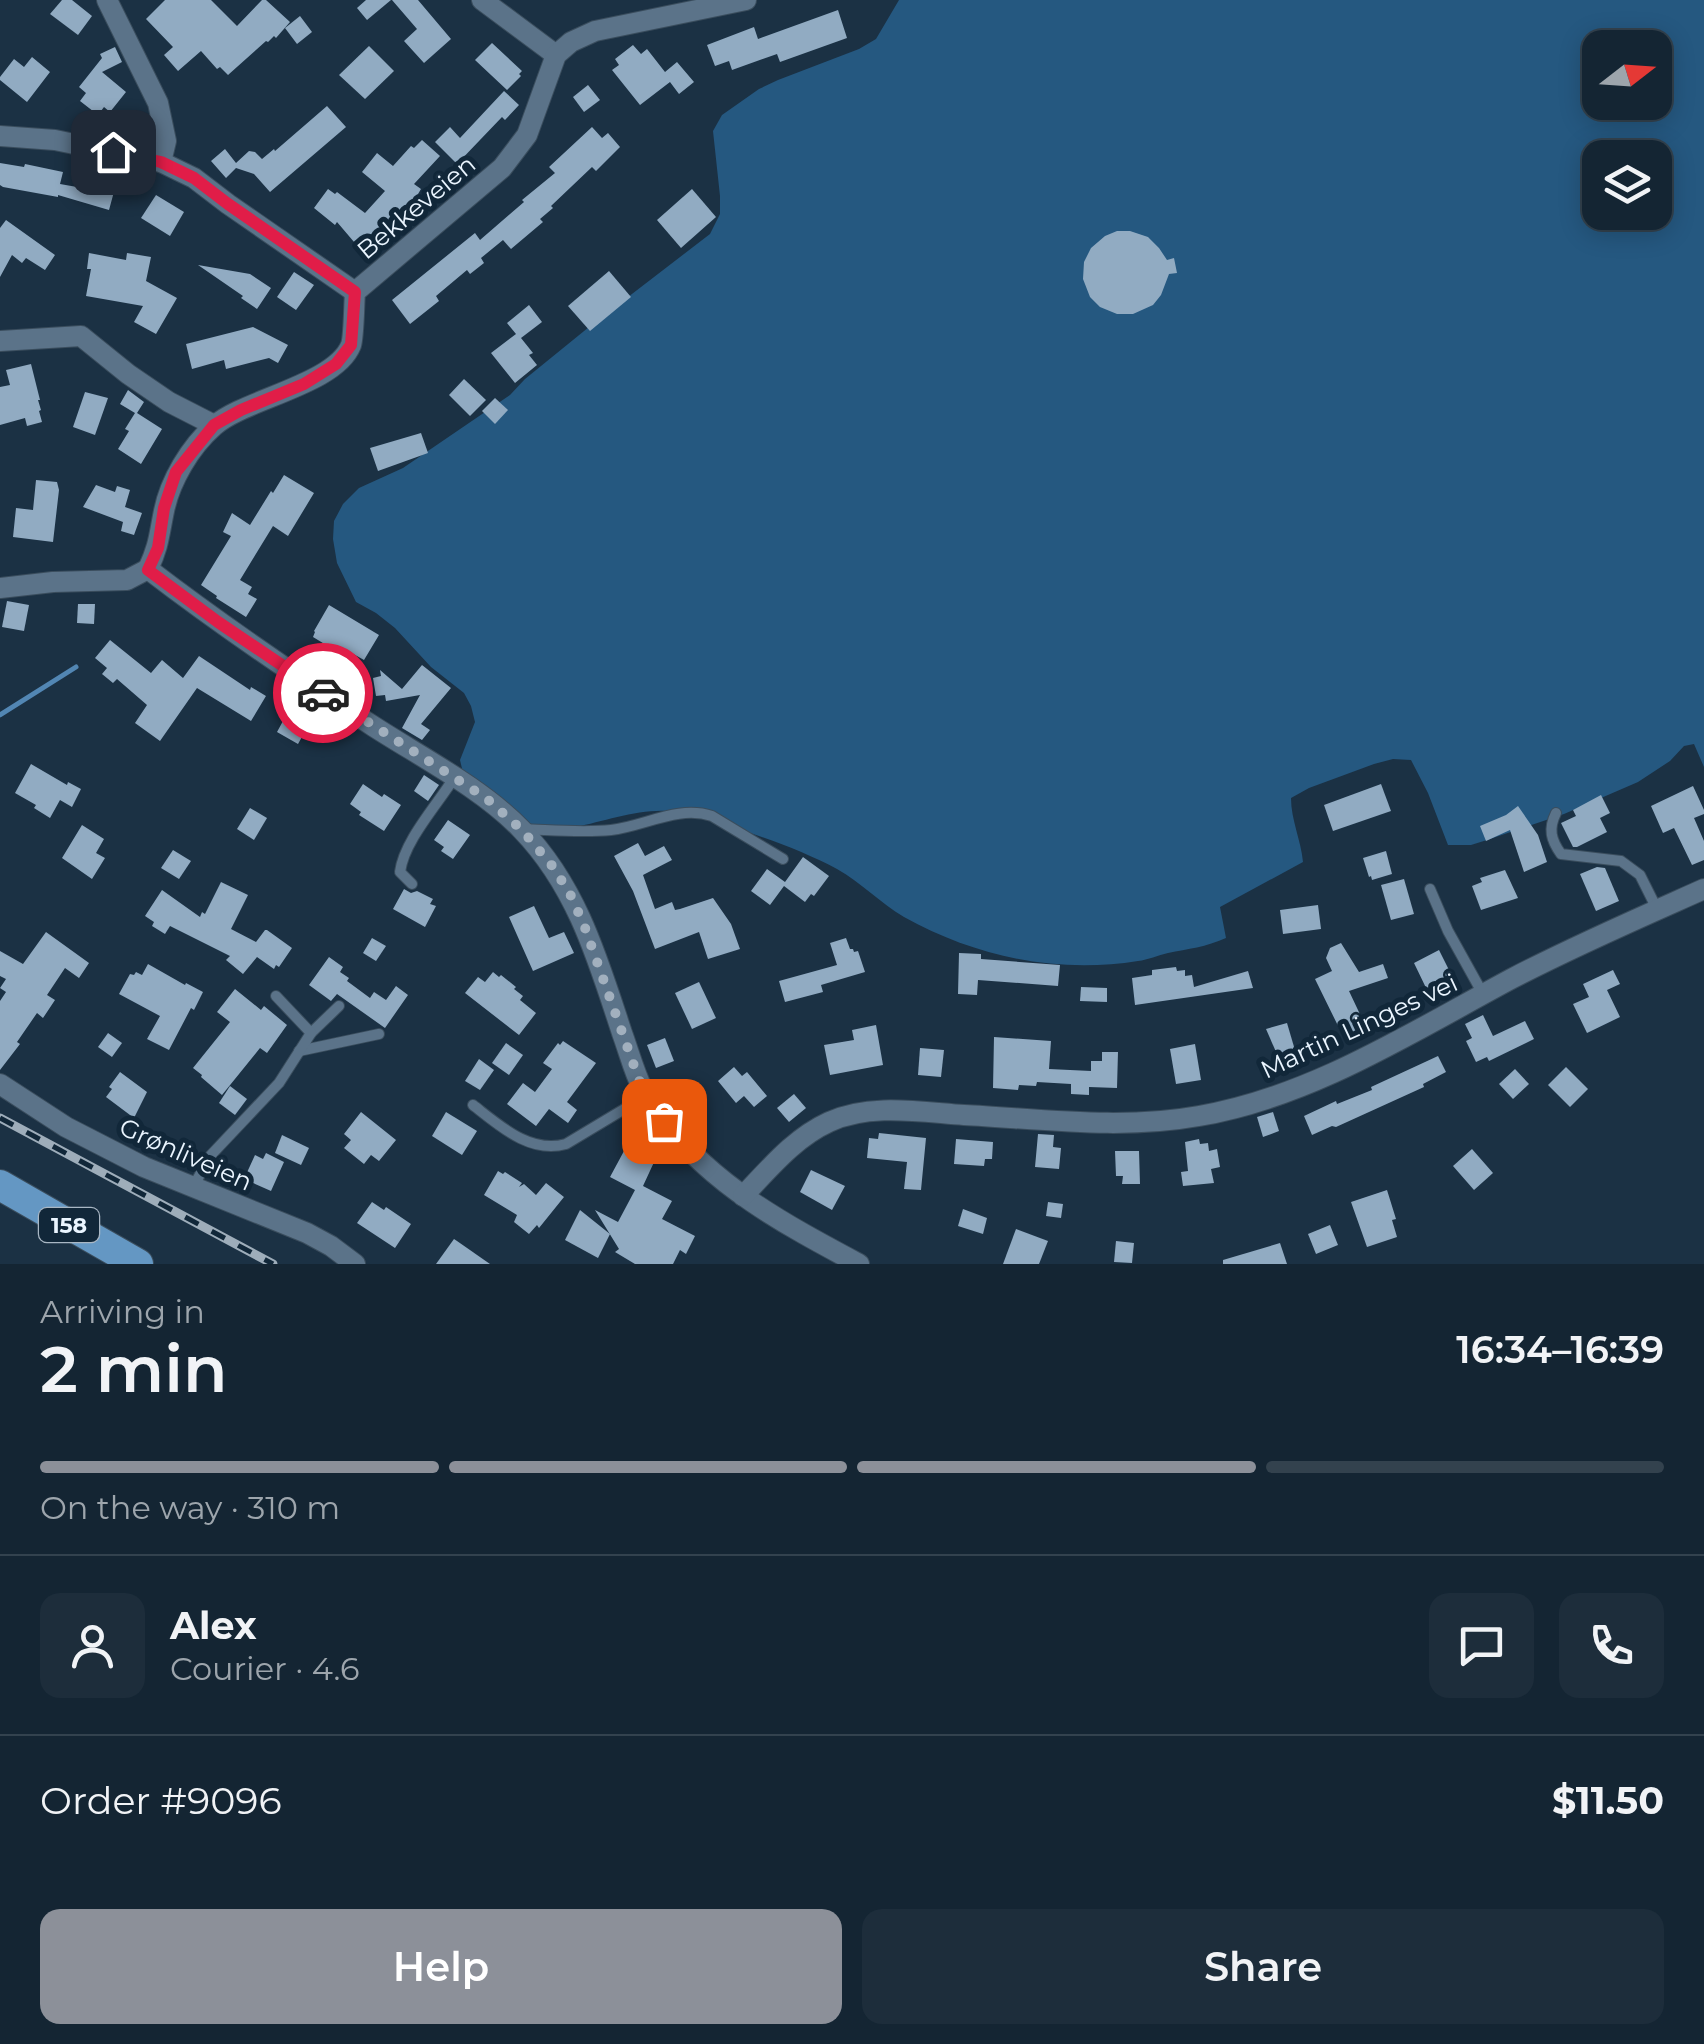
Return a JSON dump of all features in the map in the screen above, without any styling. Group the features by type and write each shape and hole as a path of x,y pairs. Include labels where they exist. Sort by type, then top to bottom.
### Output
{"main road":[{"name":"158","path":"0,1185 138,1264"}],"street":[{"path":"107,0 158,103 166,140 161,162"},
{"path":"482,0 556,56 571,42 595,31 742,0"},
{"name":"Bekkeveien","path":"148,570 158,548 164,508 176,472 214,425 304,384 336,364 351,345 355,292 502,168 527,135 556,56"},
{"path":"0,136 55,140 161,162 194,178 355,292"},
{"path":"0,341 81,336 169,402 214,425"},
{"path":"0,588 127,580 148,570 235,633 486,798 522,830 554,868 571,896 646,1096 672,1132 743,1196 859,1264"},
{"name":"Martin Linges vei","path":"743,1196 796,1143 813,1130 845,1116 903,1111 1126,1124 1200,1116 1242,1106 1316,1080 1561,953 1704,889"},
{"name":"Grønliveien","path":"0,1084 66,1127 144,1167 306,1233 355,1264"}],"lane":[{"path":"412,884 400,872 400,866 454,778"},
{"path":"522,830 616,830 700,812 783,858"},
{"path":"1556,812 1551,823 1552,840 1561,854 1621,861 1640,875 1658,910"},
{"path":"1430,889 1448,932 1483,994"},
{"path":"276,996 310,1033"},
{"path":"192,1188 211,1154 279,1083 310,1033 339,1006"},
{"path":"300,1051 379,1034"},
{"path":"473,1105 519,1138 556,1147 646,1096"}],"shaded area":[{"path":"899,0 1704,0 1704,767 1694,744 1684,746 1670,761 1638,782 1564,814 1471,845 1448,845 1411,760 1374,764 1291,798 1303,862 1220,907 1226,938 1142,960 1077,965 1018,959 960,943 904,917 819,860 760,836 680,813 642,812 576,827 531,830 464,777 460,760 475,722 471,706 464,693 431,667 395,628 356,602 337,563 333,539 334,521 343,504 359,488 403,468 510,395 589,327 710,234 720,214 713,131 722,115 759,89 876,39"}],"building":[{"path":"62,0 72,0 92,16 78,35 50,14"},
{"path":"165,0 211,0 237,26 266,0 290,22 276,38 266,41 228,75 201,51 178,71 164,55 173,47 146,19"},
{"path":"366,0 391,0 367,20 357,8"},
{"path":"392,0 418,0 451,39 424,63 404,41 417,29"},
{"path":"838,10 847,38 780,62 777,54 732,70 729,61 715,66 707,45 754,27 758,39"},
{"path":"300,16 312,32 297,44 285,28"},
{"path":"492,43 522,71 507,90 475,60"},
{"path":"633,45 641,54 647,49 665,72 677,62 694,82 679,94 670,82 640,105 612,70 619,65 615,59"},
{"path":"369,46 394,71 365,99 339,75"},
{"path":"115,47 122,62 102,72 126,92 110,112 104,107 98,115 80,101 86,93 79,87 102,58 100,54"},
{"path":"32,57 50,72 27,102 0,77 14,59 24,67"},
{"path":"588,85 600,100 584,112 573,97"},
{"path":"504,91 519,105 505,120 502,117 457,164 435,142 450,127 460,138"},
{"path":"327,106 346,127 270,192 254,174 236,168 226,178 211,161 225,149 236,163 249,151 262,159"},
{"path":"592,127 602,138 608,133 620,147 596,171 592,167 551,206 540,219 543,222 511,249 503,240 481,258 484,263 470,274 467,270 436,296 439,301 410,324 392,300 475,233 480,240 524,202 555,173 549,167"},
{"path":"422,140 440,156 414,184 421,189 419,195 402,216 407,221 396,232 389,225 360,249 337,222 335,225 314,208 328,189 365,213 385,191 362,172 377,153 393,166"},
{"path":"0,163 63,172 60,184 94,190 97,182 115,188 109,210 58,195 3,187"},
{"path":"692,189 716,217 681,248 657,220"},
{"path":"156,195 184,212 170,236 141,218"},
{"path":"6,220 55,255 45,270 26,258 22,263 12,255 0,277 0,228"},
{"path":"1117,231 1148,237 1167,260 1174,258 1177,273 1169,274 1153,305 1133,314 1117,314 1100,307 1090,297 1083,279 1084,262 1091,248"},
{"path":"89,253 126,260 127,253 151,257 146,281 177,298 156,334 134,322 143,306 86,296 91,269 87,269"},
{"path":"198,265 250,274 271,288 257,309"},
{"path":"609,271 631,297 590,331 568,306"},
{"path":"294,272 314,285 296,310 277,297"},
{"path":"529,305 542,322 521,338 537,365 515,383 491,353 516,334 507,323"},
{"path":"253,327 288,345 278,363 269,358 226,369 224,360 192,369 186,344"},
{"path":"31,364 42,422 27,426 25,418 0,425 0,387 10,385 6,370"},
{"path":"464,379 486,400 470,416 449,395"},
{"path":"128,390 144,402 137,413 162,429 141,464 118,449 135,413 120,404"},
{"path":"85,392 108,398 95,435 73,427"},
{"path":"495,398 508,410 495,424 482,411"},
{"path":"421,433 428,453 378,471 370,448"},
{"path":"284,475 314,493 288,536 273,526 240,580 252,587 248,594 257,599 246,617 201,585 231,536 223,532 232,513 250,525"},
{"path":"36,480 57,482 53,542 13,537 16,508 33,510"},
{"path":"96,485 115,492 117,486 130,490 125,507 142,513 134,535 121,531 123,522 83,507"},
{"path":"7,601 29,605 24,631 2,627"},
{"path":"78,604 95,604 94,624 77,623"},
{"path":"329,605 379,635 364,660 339,646 336,651 313,637"},
{"path":"110,640 151,673 162,660 183,678 199,656 250,690 251,687 266,696 251,721 197,688 160,741 135,723 147,705 117,679 113,683 102,674 107,668 95,658"},
{"path":"422,665 451,688 421,724 430,730 422,740 402,728 420,695 386,701 385,695 376,696 373,678 381,676 380,670 402,689"},
{"path":"289,710 308,726 298,744 277,732"},
{"path":"31,764 81,789 72,807 60,800 50,818 15,793"},
{"path":"424,775 439,785 428,801 414,791"},
{"path":"363,784 401,805 384,831 359,815 361,812 350,804"},
{"path":"1381,784 1391,811 1333,831 1324,805"},
{"path":"1693,786 1704,810 1704,814 1694,818 1704,841 1704,860 1692,865 1674,828 1663,833 1651,806"},
{"path":"1601,795 1610,813 1600,818 1607,832 1573,847 1561,823 1576,816 1573,810"},
{"path":"1518,806 1538,835 1547,862 1524,872 1510,830 1486,841 1480,826"},
{"path":"250,808 267,818 254,840 237,829"},
{"path":"448,820 470,835 453,859 434,840"},
{"path":"82,825 104,839 96,853 105,858 92,879 62,858"},
{"path":"638,843 645,856 664,846 672,860 643,875 655,909 672,902 675,910 713,898 731,924 740,949 708,959 699,932 655,949 633,891 614,856"},
{"path":"173,850 191,861 179,879 161,868"},
{"path":"1386,851 1392,874 1372,880 1363,858"},
{"path":"803,857 829,876 805,902 784,886 770,905 751,891 767,869 785,882"},
{"path":"1605,868 1619,901 1596,911 1580,874"},
{"path":"1505,870 1518,898 1481,910 1472,886 1482,882 1480,878"},
{"path":"1404,879 1414,914 1391,920 1381,885"},
{"path":"221,882 248,895 231,929 256,942 267,930 292,948 279,967 274,969 257,957 243,974 226,960 230,956 170,926 165,934 145,916 162,890 200,917"},
{"path":"404,889 433,899 430,904 436,906 425,927 393,909"},
{"path":"1318,905 1321,929 1283,934 1280,910"},
{"path":"534,906 549,938 564,932 574,953 533,971 509,917"},
{"path":"46,932 89,963 79,978 65,968 47,995 55,1000 43,1018 37,1013 0,1070 0,1001 6,992 0,988 6,979 0,976 0,951 23,964"},
{"path":"372,938 386,946 376,961 363,953"},
{"path":"846,938 850,949 858,951 865,972 821,985 823,992 785,1002 779,981 837,965 830,943"},
{"path":"1341,943 1359,972 1383,964 1388,978 1349,991 1366,1027 1344,1038 1315,979 1332,971 1326,958 1330,948"},
{"path":"1439,950 1450,982 1428,992 1414,963"},
{"path":"959,953 981,954 981,959 1060,965 1058,986 978,980 977,995 958,994"},
{"path":"329,957 343,967 340,972 349,978 347,981 370,998 374,992 386,1000 396,986 408,995 385,1028 337,994 331,1001 309,985"},
{"path":"148,964 203,992 169,1050 147,1039 160,1016 119,994 130,974 142,975"},
{"path":"1176,967 1177,971 1185,970 1185,976 1192,975 1194,987 1248,971 1253,988 1135,1005 1132,978"},
{"path":"1613,970 1620,984 1607,990 1620,1017 1587,1033 1573,1004 1589,997 1583,984"},
{"path":"493,972 516,987 523,996 520,1000 536,1013 519,1035 465,993 478,977 485,982"},
{"path":"699,982 716,1018 692,1029 675,993"},
{"path":"1081,987 1107,988 1107,1002 1080,1001"},
{"path":"235,989 287,1025 267,1053 260,1048 222,1095 193,1068 230,1022 217,1012"},
{"path":"1483,1015 1493,1036 1525,1021 1534,1039 1489,1061 1487,1057 1476,1062 1466,1041 1472,1038 1465,1024"},
{"path":"1287,1023 1297,1057 1280,1061 1266,1029"},
{"path":"876,1025 883,1065 830,1075 824,1045 854,1040 852,1030"},
{"path":"108,1033 122,1043 112,1057 98,1047"},
{"path":"994,1037 1051,1041 1049,1069 1091,1071 1091,1061 1102,1061 1102,1052 1118,1052 1117,1088 1089,1087 1089,1095 1071,1094 1071,1084 1037,1082 1036,1086 1019,1085 1018,1090 993,1088"},
{"path":"665,1038 674,1061 656,1068 647,1045"},
{"path":"563,1041 596,1063 567,1102 577,1110 568,1123 549,1109 536,1126 507,1104 523,1083 535,1092 552,1069 543,1063"},
{"path":"506,1043 523,1055 509,1075 492,1063"},
{"path":"1195,1044 1201,1080 1176,1084 1170,1049"},
{"path":"920,1048 944,1050 941,1077 918,1075"},
{"path":"1438,1056 1446,1072 1423,1084 1424,1087 1312,1135 1304,1116 1372,1090 1371,1087"},
{"path":"479,1059 494,1070 480,1090 465,1081"},
{"path":"734,1067 742,1076 747,1072 767,1096 754,1107 744,1096 736,1103 718,1081"},
{"path":"1566,1067 1588,1089 1570,1107 1548,1085"},
{"path":"1515,1069 1529,1084 1513,1099 1499,1084"},
{"path":"120,1072 147,1092 134,1118 106,1097"},
{"path":"230,1086 247,1099 235,1115 219,1103"},
{"path":"794,1094 806,1108 789,1122 777,1108"},
{"path":"361,1112 396,1140 379,1161 371,1155 364,1164 344,1148 351,1140 344,1134"},
{"path":"446,1112 477,1131 462,1155 432,1136"},
{"path":"1273,1112 1279,1131 1263,1137 1257,1117"},
{"path":"638,1125 651,1142 639,1151 655,1160 643,1186 672,1201 662,1219 695,1236 686,1254 680,1250 673,1264 635,1264 615,1252 619,1249 595,1210 618,1222 635,1190 610,1177"},
{"path":"879,1133 926,1138 921,1190 904,1189 907,1162 867,1158 869,1138 878,1139"},
{"path":"1038,1134 1054,1135 1053,1147 1061,1148 1059,1169 1035,1167"},
{"path":"282,1135 309,1148 301,1165 275,1153"},
{"path":"956,1139 993,1142 992,1159 985,1159 984,1166 954,1164"},
{"path":"1199,1139 1200,1144 1208,1143 1209,1151 1217,1149 1220,1167 1211,1169 1214,1183 1183,1186 1181,1172 1188,1171 1185,1142"},
{"path":"1472,1149 1493,1173 1474,1190 1453,1166"},
{"path":"1115,1151 1139,1151 1140,1184 1122,1184 1123,1176 1116,1176"},
{"path":"266,1153 284,1162 271,1191 244,1179 255,1155 263,1159"},
{"path":"811,1170 845,1186 832,1210 800,1192"},
{"path":"498,1171 536,1195 546,1183 564,1197 539,1228 537,1225 529,1234 514,1222 517,1215 484,1195"},
{"path":"1387,1190 1397,1237 1367,1247 1351,1202"},
{"path":"372,1202 411,1224 395,1248 357,1223"},
{"path":"1048,1202 1063,1204 1061,1218 1046,1216"},
{"path":"963,1209 987,1218 983,1234 958,1226"},
{"path":"580,1210 610,1234 598,1258 565,1240"},
{"path":"1330,1225 1338,1245 1316,1254 1308,1234"},
{"path":"1016,1229 1048,1241 1039,1264 1003,1264"},
{"path":"454,1239 457,1241 490,1264 436,1264"},
{"path":"1116,1241 1134,1243 1132,1263 1114,1262"},
{"path":"1280,1243 1287,1264 1223,1264 1223,1260"}],"waterway":[{"path":"0,715 76,667"}],"railway":[{"path":"0,1118 273,1264"}],"way so far":[{"path":"323,693 486,798 522,830 554,868 571,896 598,960 643,1091 664,1121"}],"route":[{"path":"113,152 161,162 194,178 355,292 351,345 336,364 304,384 214,425 176,472 164,508 158,548 148,570 323,693"}]}
